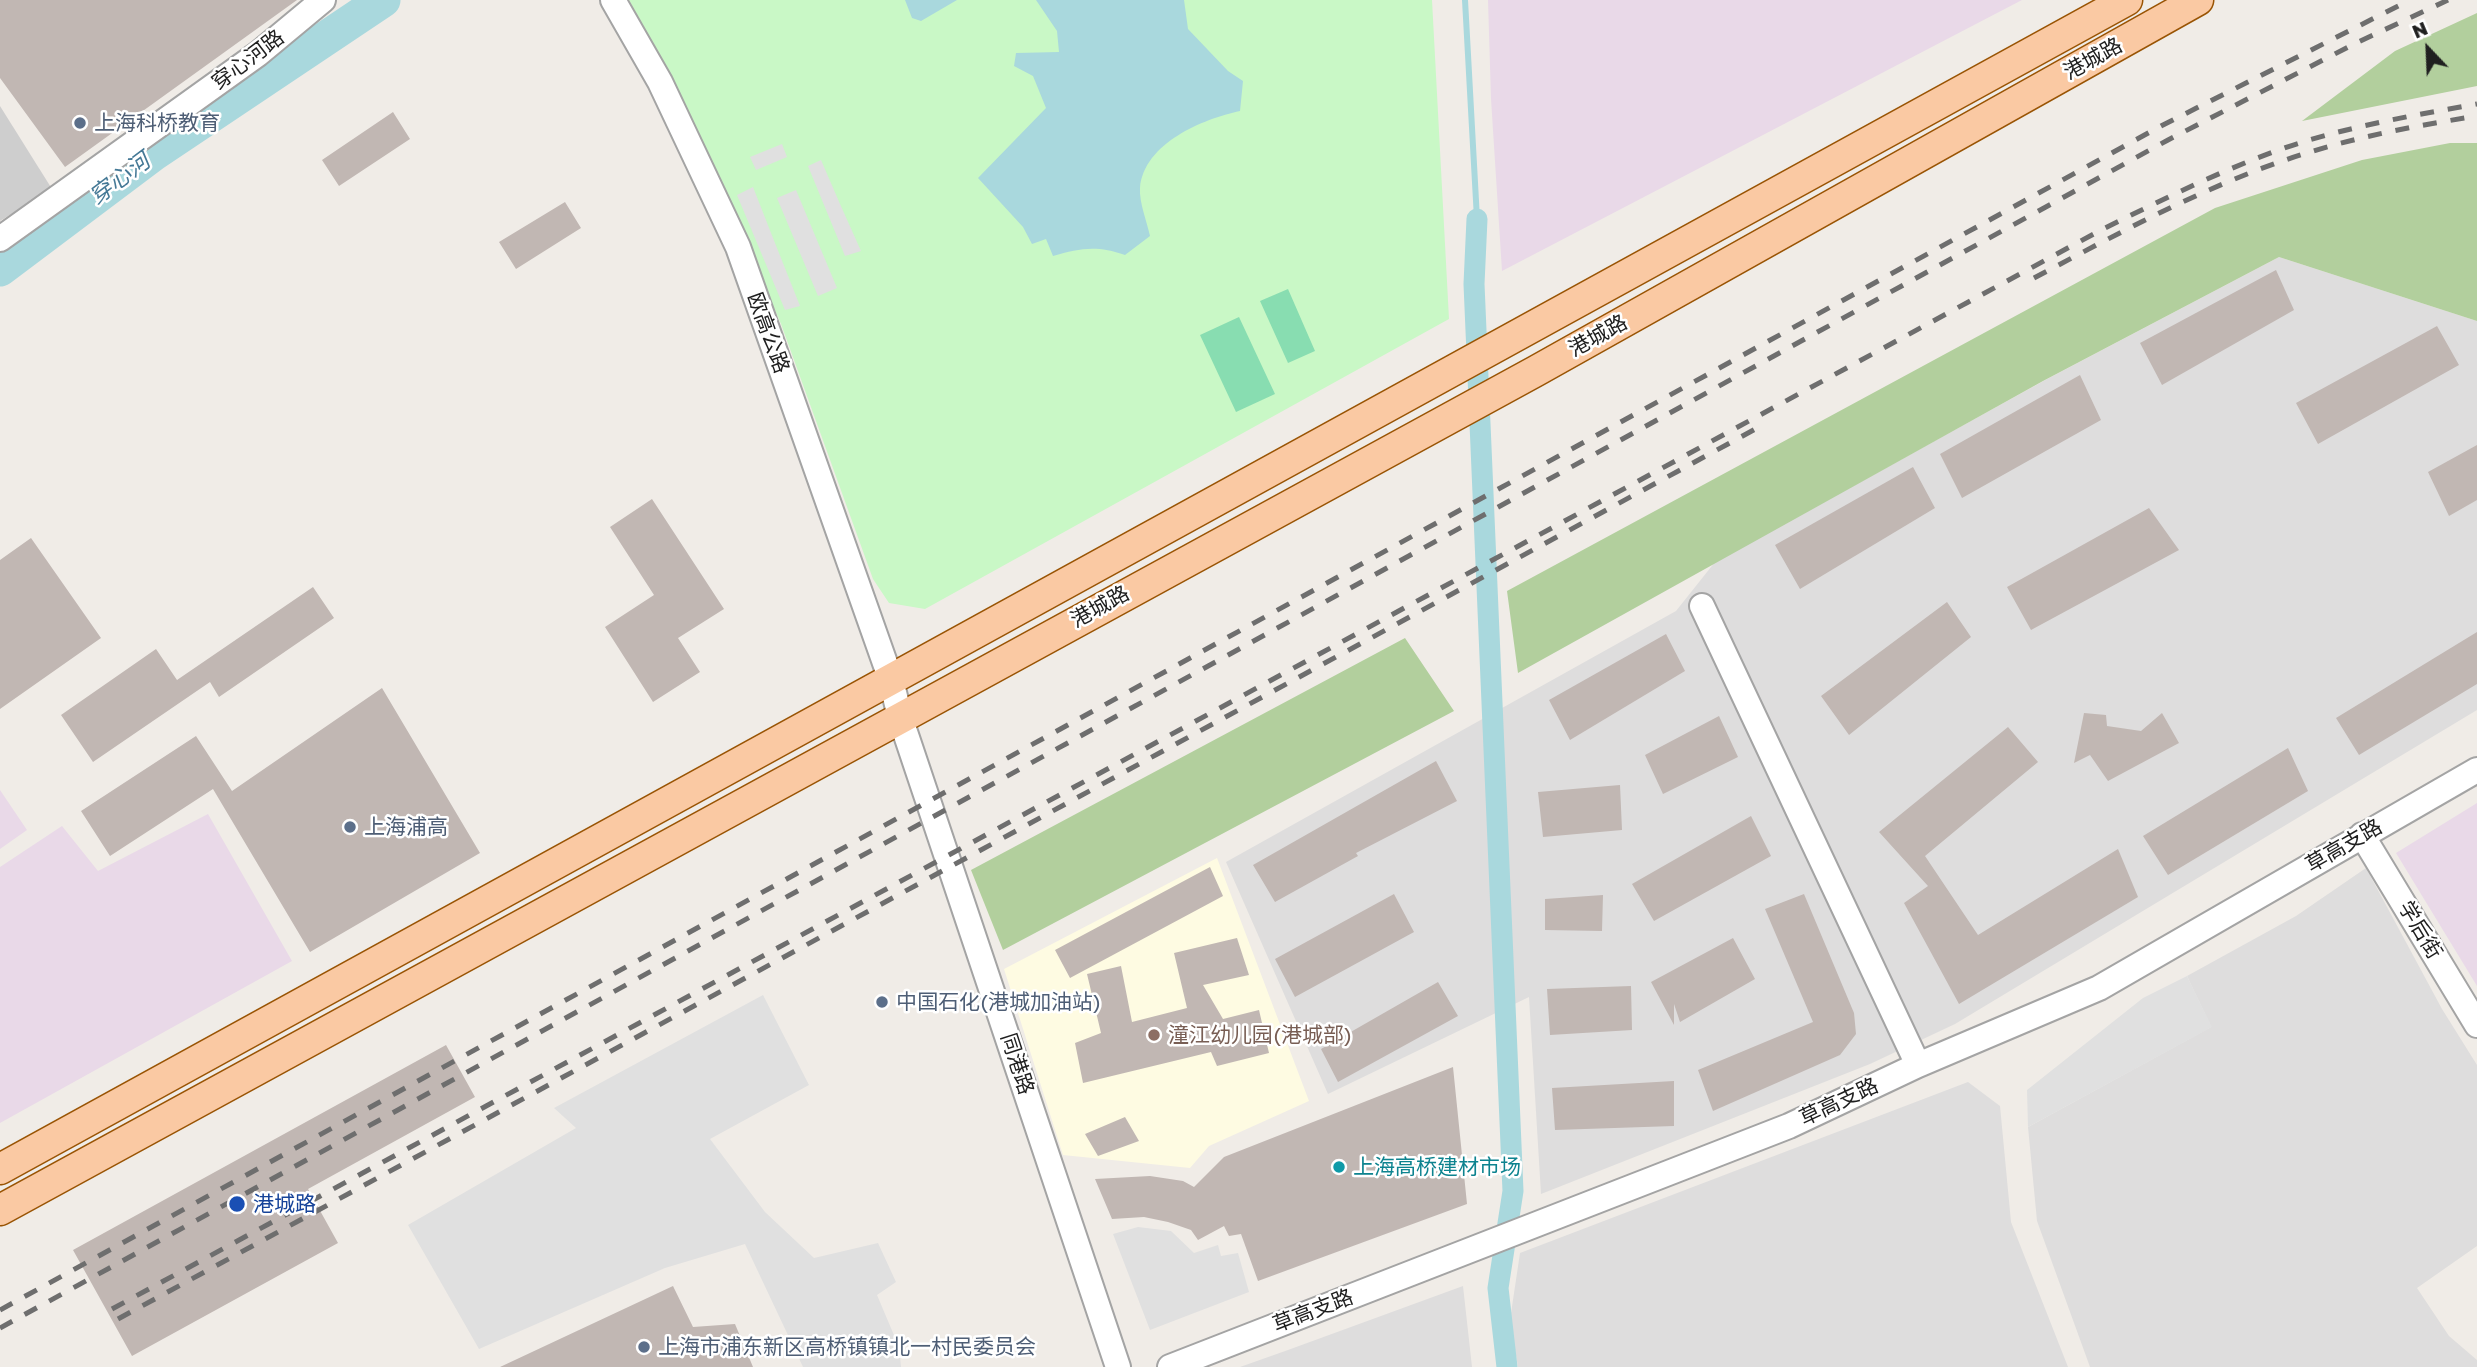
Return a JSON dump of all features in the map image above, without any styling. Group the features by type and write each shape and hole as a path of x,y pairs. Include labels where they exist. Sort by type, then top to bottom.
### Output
{"main road":[{"name":"港城路","path":"0,1169 2127,0"},
{"name":"港城路","path":"0,1210 1536,371 2198,0"}],"street":[{"name":"穿心河路","path":"0,239 258,54 323,0"},
{"name":"欧高公路","path":"613,0 660,82 738,247 891,680"},
{"path":"1702,606 1918,1065"},
{"name":"同港路","path":"891,680 1118,1367"},
{"name":"草高支路","path":"1170,1367 1788,1126 1918,1065 2099,988 2477,770"},
{"name":"学后街","path":"2362,835 2477,1025"}],"shaded area":[{"path":"1488,0 2022,0 1502,271 1491,99"},
{"path":"0,106 52,189 0,221"},
{"path":"782,144 787,157 756,170 750,157"},
{"path":"821,160 861,251 845,256 808,166"},
{"path":"753,187 800,306 785,310 737,195"},
{"path":"796,190 837,288 818,296 777,198"},
{"path":"2279,257 2477,321 2477,710 1955,1024 1870,1064 1541,1194 1529,997 1328,1094 1226,862 1676,611 1715,562 2049,378"},
{"path":"0,790 27,830 0,849"},
{"path":"2477,803 2477,986 2396,853"},
{"path":"208,814 292,961 0,1123 0,867 62,826 98,871"},
{"name":"潼江幼儿园(港城部)","path":"1217,858 1309,1101 1209,1146 1190,1168 1063,1155 1004,969"},
{"path":"2366,868 2442,1009 2477,1065 2477,1246 2417,1288 2449,1336 2477,1360 2477,1367 2090,1367 2037,1221 2028,1127 2211,1027 2187,976 2296,916"},
{"path":"2187,976 2212,1027 2028,1127 2027,1090 2143,998"},
{"path":"763,995 809,1085 710,1139 765,1212 814,1258 878,1243 896,1282 877,1295 899,1347 901,1367 803,1367 745,1244 665,1268 479,1349 408,1225 576,1128 554,1108"},
{"path":"1968,1082 2000,1106 2011,1222 2068,1367 1518,1367 1510,1320 1520,1253"},
{"path":"1138,1227 1171,1231 1194,1253 1218,1245 1221,1256 1238,1253 1249,1292 1150,1330 1113,1234"},
{"path":"1463,1286 1472,1367 1240,1367 1288,1350"}],"green space":[{"path":"629,0 1432,0 1449,319 925,609 889,603 873,579 781,324 692,119"},
{"path":"2477,13 2477,86 2302,121 2395,51"},
{"path":"2450,143 2477,143 2477,321 2279,257 2043,381 1518,673 1507,591 2215,208 2362,160"},
{"path":"1288,289 1315,351 1288,363 1260,301"},
{"path":"1239,317 1275,394 1236,412 1200,335"},
{"path":"1405,638 1454,711 1003,950 971,870"}],"water":[{"path":"905,0 957,0 921,21 912,18"},
{"path":"1036,0 1184,0 1188,29 1228,71 1243,81 1240,111 1193,127 1164,146 1152,158 1144,172 1140,188 1150,236 1125,255 1089,249 1053,256 1046,239 1032,244 1023,227 978,178 1046,108 1033,76 1014,66 1016,53 1059,52 1057,31"}],"building":[{"name":"上海科桥教育","path":"0,0 297,0 65,167 0,78"},
{"path":"393,112 410,139 339,186 322,160"},
{"path":"565,202 581,228 516,269 499,242"},
{"path":"2276,270 2294,310 2162,385 2140,343"},
{"path":"2437,326 2459,365 2318,444 2296,403"},
{"path":"2080,375 2101,420 1962,498 1940,454"},
{"path":"2477,445 2477,500 2449,516 2428,472"},
{"path":"1913,467 1935,508 1800,589 1775,545"},
{"path":"652,499 724,609 678,638 700,672 653,702 605,627 654,595 610,527"},
{"path":"2149,508 2179,550 2031,630 2007,587"},
{"path":"31,538 101,638 0,709 0,560"},
{"path":"313,587 334,618 219,697 210,682 93,762 61,715 156,649 177,680"},
{"path":"1947,602 1971,637 1849,735 1821,696"},
{"path":"2477,632 2477,684 2359,755 2336,718"},
{"path":"1666,634 1685,671 1570,740 1549,700"},
{"name":"上海浦高","path":"382,688 480,853 310,952 213,789 110,856 81,811 196,736 232,791"},
{"path":"2084,713 2106,715 2107,726 2141,731 2162,713 2179,743 2108,781 2090,755 2074,763"},
{"path":"1719,716 1738,757 1663,794 1645,755"},
{"path":"2008,727 2038,762 1925,856 1978,935 2118,849 2138,897 1959,1004 1904,903 1928,886 1879,832"},
{"path":"2288,748 2308,791 2168,875 2143,836"},
{"path":"1436,761 1457,801 1356,853 1358,856 1275,902 1253,865"},
{"path":"1620,785 1622,830 1543,837 1538,792"},
{"path":"1751,816 1771,856 1654,921 1632,884"},
{"path":"1210,867 1223,896 1070,978 1055,950"},
{"path":"1394,894 1414,932 1295,997 1275,959"},
{"path":"1804,894 1854,1013 1856,1034 1840,1055 1713,1111 1698,1070 1813,1022 1765,909"},
{"path":"1603,895 1602,931 1545,930 1545,899"},
{"path":"1237,938 1249,975 1203,985 1223,1019 1259,1010 1269,1053 1217,1066 1211,1052 1083,1083 1075,1043 1101,1033 1087,974 1121,966 1132,1022 1187,1008 1174,953"},
{"path":"1733,938 1755,979 1680,1022 1674,1004 1674,1025 1651,982"},
{"path":"1438,982 1458,1016 1338,1082 1321,1049"},
{"path":"1631,986 1632,1030 1550,1035 1547,989"},
{"name":"港城路","path":"446,1045 475,1097 308,1189 338,1243 132,1356 73,1250"},
{"name":"上海高桥建材市场","path":"1453,1067 1467,1204 1258,1281 1241,1234 1229,1236 1224,1226 1198,1240 1191,1230 1168,1222 1144,1217 1112,1219 1095,1179 1150,1176 1183,1181 1194,1187 1224,1157"},
{"path":"1674,1081 1674,1126 1555,1130 1552,1088"},
{"path":"1125,1117 1139,1141 1098,1156 1085,1134"},
{"name":"上海市浦东新区高桥镇镇北一村民委员会","path":"673,1286 693,1327 735,1324 753,1367 500,1367"}],"waterway":[{"name":"穿心河","path":"0,269 153,154 383,0"},
{"path":"1465,0 1477,219"},
{"path":"1477,219 1474,284 1513,1191 1498,1288 1507,1367"}],"railway":[{"path":"0,1310 2161,126 2410,0"},
{"path":"0,1328 2168,140 2354,44 2448,0"},
{"path":"112,1309 2101,230 2203,181 2282,149 2371,124 2477,104"},
{"path":"2034,278 2169,208 2274,164 2372,136 2477,116"},
{"path":"118,1319 1761,426"}],"place":[{"name":"上海科桥教育","path":"80,123"},
{"name":"上海浦高","path":"350,827"},
{"name":"中国石化(港城加油站)","path":"882,1002"},
{"name":"潼江幼儿园(港城部)","path":"1154,1035"},
{"name":"上海高桥建材市场","path":"1339,1167"},
{"name":"港城路","path":"237,1204"},
{"name":"上海市浦东新区高桥镇镇北一村民委员会","path":"644,1347"}]}
